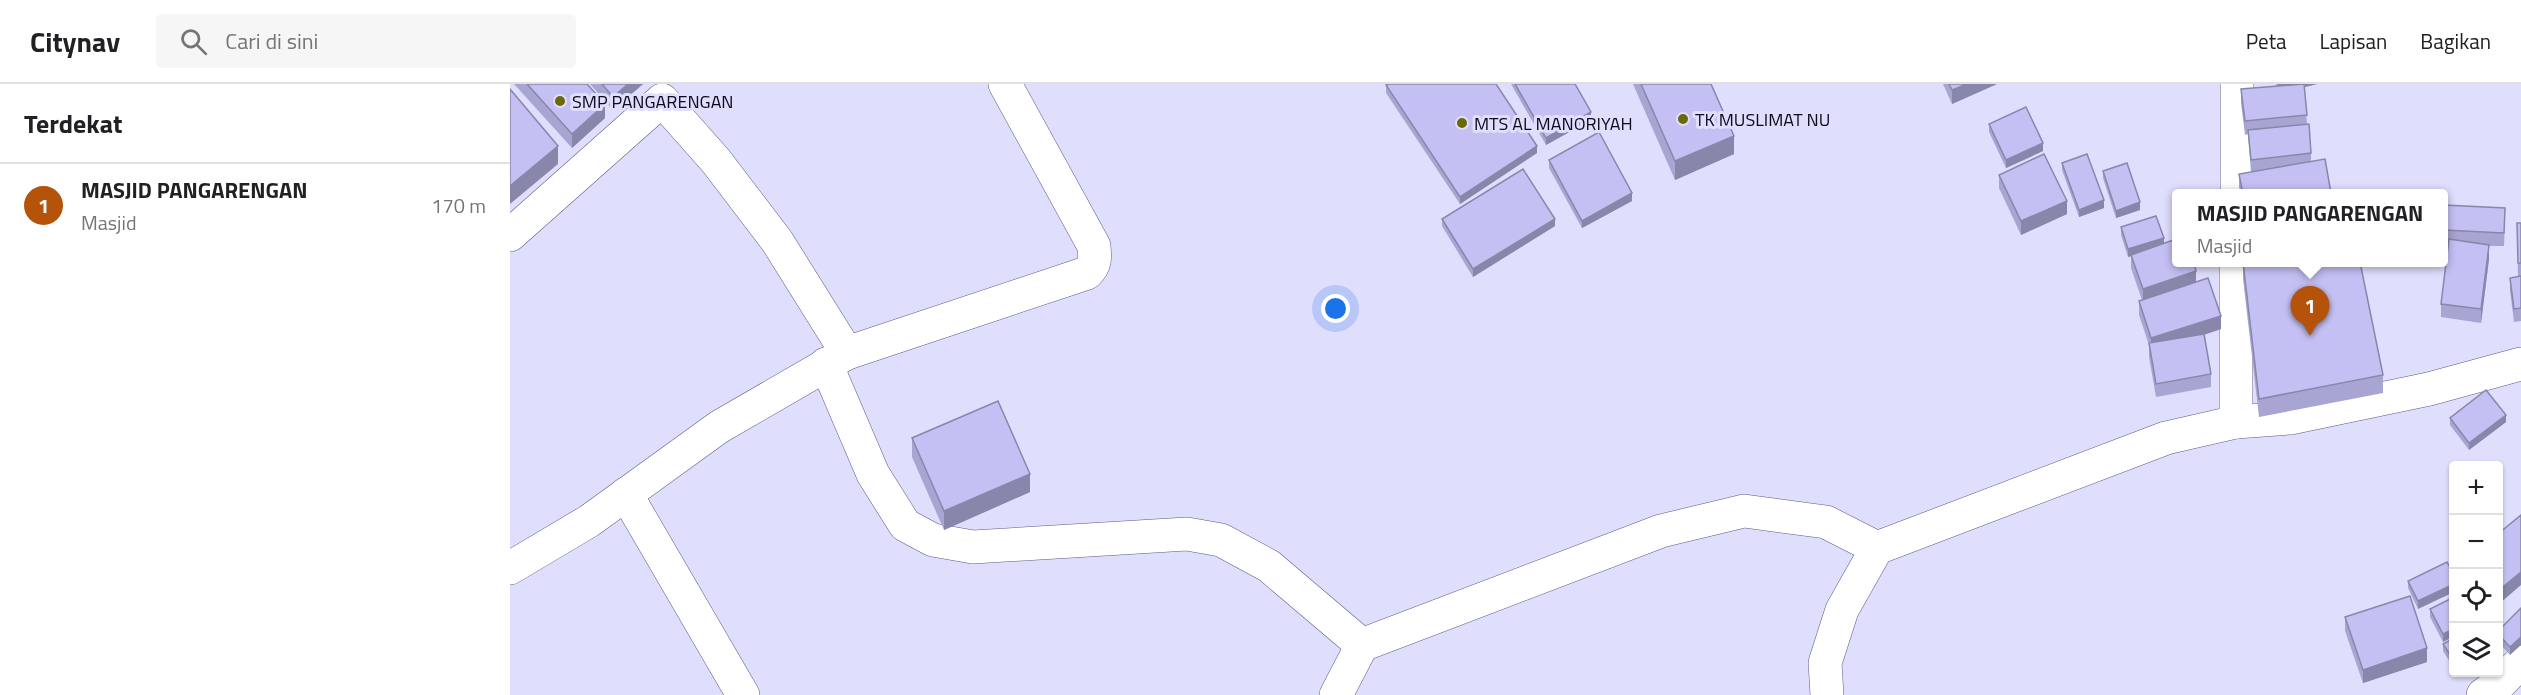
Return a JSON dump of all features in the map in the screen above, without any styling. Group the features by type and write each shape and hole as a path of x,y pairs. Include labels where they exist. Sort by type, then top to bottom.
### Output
{"street":[{"path":"510,568 589,521 719,427 837,358 1087,273 1095,262 1094,246 1005,84"},
{"path":"2237,189 2238,84"},
{"path":"510,235 661,92 777,241 837,358 873,474 905,525 933,540 973,547 1187,534 1221,540 1269,566 1362,645"},
{"path":"2236,267 2236,422"},
{"path":"1827,695 1825,663 1842,610 1877,548 2166,438 2236,422 2290,418 2429,389 2521,364"},
{"path":"626,494 742,695"},
{"path":"1336,695 1362,645 1661,531 1744,511 1826,522 1877,548"},
{"path":"2483,695 2500,683 2521,662"}],"building":[{"name":"SMP PANGARENGAN","path":"527,84 587,84 605,104 572,134"},
{"path":"602,84 628,84 613,97"},
{"name":"MTS AL MANORIYAH","path":"1496,84 1537,146 1460,197 1386,85"},
{"name":"MTS AL MANORIYAH","path":"1515,84 1575,84 1591,112 1546,138"},
{"name":"TK MUSLIMAT NU","path":"1641,84 1711,84 1734,136 1675,161"},
{"path":"1949,84 1967,84 1952,90"},
{"path":"2304,84 2307,115 2245,121 2241,89"},
{"name":"SMP PANGARENGAN","path":"510,89 558,146 510,186"},
{"path":"2026,107 2043,143 2006,160 1989,124"},
{"path":"2309,124 2311,153 2251,160 2248,130"},
{"name":"MTS AL MANORIYAH","path":"1599,132 1632,193 1582,221 1549,160"},
{"path":"2044,154 2067,201 2021,221 1999,175"},
{"path":"2087,154 2104,200 2079,210 2062,163"},
{"path":"2325,159 2330,189 2242,189 2239,174"},
{"path":"2127,163 2140,202 2116,211 2103,171"},
{"name":"MTS AL MANORIYAH","path":"1523,169 1555,219 1473,269 1442,219"},
{"path":"2448,205 2505,208 2504,233 2448,230"},
{"path":"2156,216 2164,238 2128,249 2121,227"},
{"path":"2517,223 2521,223 2521,263 2518,263"},
{"path":"2449,239 2489,245 2481,309 2441,304 2446,267 2448,267"},
{"path":"2172,240 2172,267 2195,267 2196,271 2143,289 2131,255"},
{"path":"2244,267 2361,267 2383,375 2259,399"},
{"path":"2521,276 2521,308 2514,309 2510,278"},
{"path":"2208,278 2221,316 2151,338 2139,301"},
{"path":"2204,334 2211,374 2156,384 2149,343"},
{"path":"2486,390 2506,415 2469,443 2450,418"},
{"path":"998,401 1030,474 944,511 912,438"},
{"path":"2521,515 2521,572 2503,587 2503,569 2503,530"},
{"path":"2447,562 2449,566 2449,586 2418,601 2408,581"},
{"path":"2410,596 2427,648 2363,670 2345,617"},
{"path":"2449,600 2449,631 2443,634 2430,609"},
{"path":"2521,608 2521,637 2510,647 2503,639 2503,626"},
{"path":"2449,641 2449,653 2443,644"}],"place":[{"name":"SMP PANGARENGAN","path":"560,101"},
{"name":"TK MUSLIMAT NU","path":"1683,119"},
{"name":"MTS AL MANORIYAH","path":"1462,123"},
{"name":"MASJID PANGARENGAN","path":"2310,336"}]}
